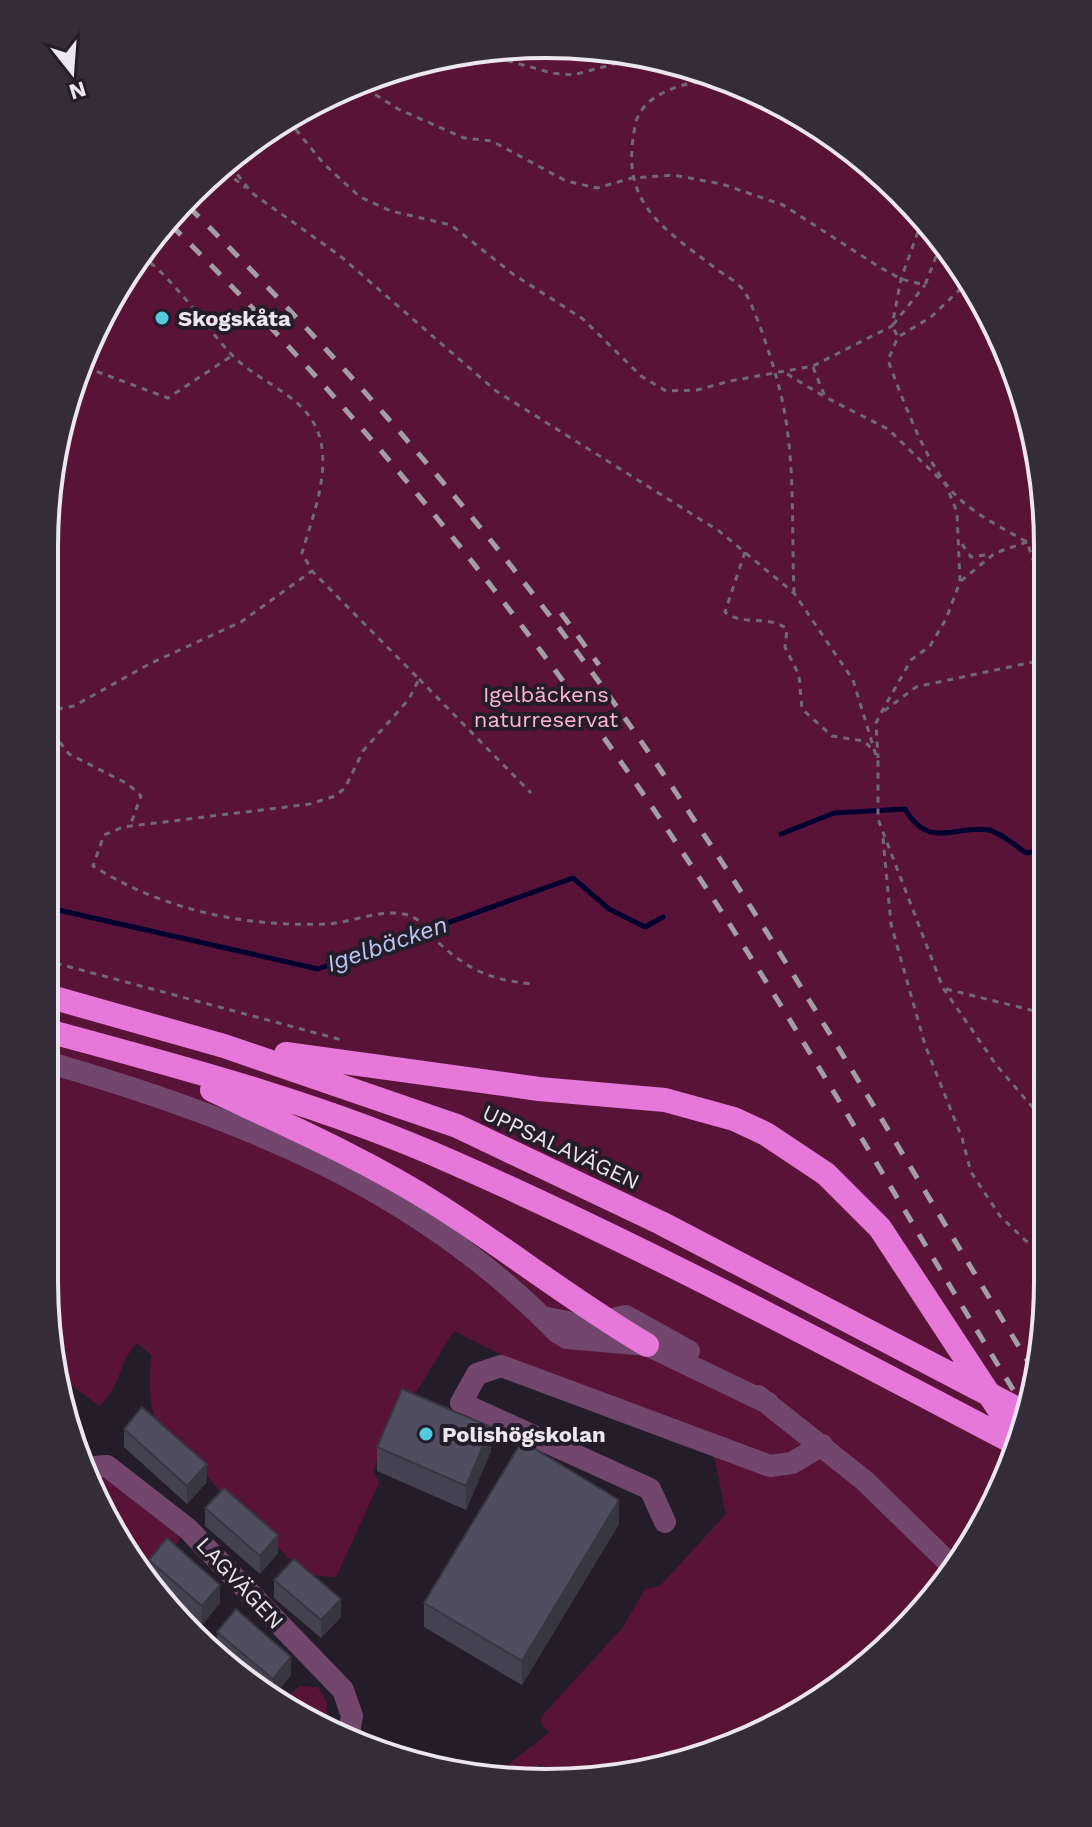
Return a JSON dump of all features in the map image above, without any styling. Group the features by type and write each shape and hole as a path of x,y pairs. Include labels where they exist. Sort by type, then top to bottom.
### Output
{"highway":[{"name":"UPPSALAVÄGEN","path":"58,999 224,1046 457,1126 661,1223 1017,1409"},
{"path":"58,1034 290,1101 450,1161 656,1260 1008,1438"},
{"path":"224,1046 539,1089 651,1097 734,1119 766,1134 826,1174 880,1228 1010,1432"},
{"path":"133,1054 327,1142 395,1179 603,1319 647,1345"}],"street":[{"path":"58,1065 181,1102 256,1131 341,1172 457,1243 505,1280 557,1332 580,1342 647,1345 768,1403"},
{"path":"542,1316 570,1325 626,1316 734,1377 822,1445 946,1560"},
{"path":"665,1522 650,1489 461,1403 477,1374 501,1366 770,1466 792,1463 822,1445"},
{"name":"LAGVÄGEN","path":"95,1467 107,1466 188,1529 343,1690 352,1716 350,1728"}],"path":[{"path":"505,60 552,73 573,75 617,63"},
{"path":"694,81 659,94 638,116 631,148 632,178 643,205 656,223 744,290 776,375 786,417 792,481 794,593"},
{"path":"370,91 398,109 464,138 492,141 566,181 597,188 632,178 673,175 697,179 783,205 901,279 925,285"},
{"path":"294,128 324,164 360,197 391,211 451,225 513,274 583,319 641,376 666,391 697,390 813,366 892,326 925,285 937,254"},
{"path":"234,171 252,193"},
{"path":"229,175 339,255 496,391 719,531 794,593 853,680 878,762"},
{"path":"898,337 892,326 901,279 918,231"},
{"path":"150,262 163,273 233,355 305,411 319,433 321,477 302,553 312,571 531,793"},
{"path":"961,289 931,317 898,337 888,360 901,397 957,512 961,541 960,582 946,619 930,646 911,660 876,723 876,804 883,834 943,988 997,1066 1034,1109"},
{"path":"91,369 168,398 233,355"},
{"path":"813,366 825,397"},
{"path":"786,373 888,429 984,518 1034,546"},
{"path":"961,541 971,557 1027,542"},
{"path":"1027,542 1034,563"},
{"path":"745,552 725,612 738,619 775,620 787,629 785,647 799,675 802,709 832,736 864,741 874,750"},
{"path":"960,582 995,553"},
{"path":"58,709 74,706 151,663 241,622 312,571"},
{"path":"881,713 916,687 1034,662"},
{"path":"419,679 409,699 363,751 345,788 335,796 310,804 130,826 104,835 93,866 123,885 198,913 282,924 329,924 402,913 421,920 436,940 457,959 492,979 533,984"},
{"path":"58,740 69,754 128,784 141,796 130,826"},
{"path":"883,834 891,924 925,1045 962,1138 971,1172 1009,1224 1026,1241 1034,1243"},
{"path":"58,964 353,1043"},
{"path":"943,988 1034,1011"}],"green space":[{"name":"Igelbäckens naturreservat","path":"578,59 641,67 672,75 762,108 817,140 868,179 913,224 952,275 997,359 1017,420 1030,482 1034,546 1033,1313 1025,1376 1017,1407 984,1497 952,1552 913,1603 868,1648 790,1704 733,1732 641,1760 578,1768 545,1769 541,1764 532,1769 516,1768 509,1764 549,1733 541,1723 542,1716 623,1627 645,1589 660,1586 726,1514 710,1437 500,1354 454,1331 384,1444 373,1470 379,1483 336,1577 304,1575 235,1501 221,1492 164,1433 153,1411 151,1355 137,1343 112,1391 99,1406 69,1383 59,1313 58,546 67,451 84,389 108,330 159,249 224,179 302,123 389,84 482,62"},
{"path":"106,1470 174,1525 180,1540 153,1570 123,1525 97,1472"},
{"path":"299,1686 318,1687 327,1703 326,1717 302,1704 290,1696"}],"building":[{"path":"402,1389 491,1427 466,1486 377,1447"},
{"path":"142,1407 207,1464 187,1486 124,1429"},
{"path":"522,1441 619,1500 522,1661 424,1603"},
{"path":"224,1488 278,1535 260,1556 205,1508"},
{"path":"167,1538 220,1585 202,1606 149,1560"},
{"path":"294,1559 341,1599 321,1620 274,1580"},
{"path":"236,1609 291,1657 273,1679 217,1632"}],"waterway":[{"name":"Igelbäcken","path":"781,834 834,813 905,809 914,822 934,833 989,830 1026,853 1034,851"},
{"name":"Igelbäcken","path":"58,910 318,969 573,878 609,909 645,927 663,917"}],"railway":[{"path":"192,210 312,335 431,468 596,678 748,903 1027,1361"},
{"path":"175,229 313,373 380,450 446,528 570,691 731,927 1019,1399"},
{"path":"561,613 599,665"}],"place":[{"name":"Skogskåta","path":"162,318"},
{"name":"Polishögskolan","path":"426,1434"}]}
